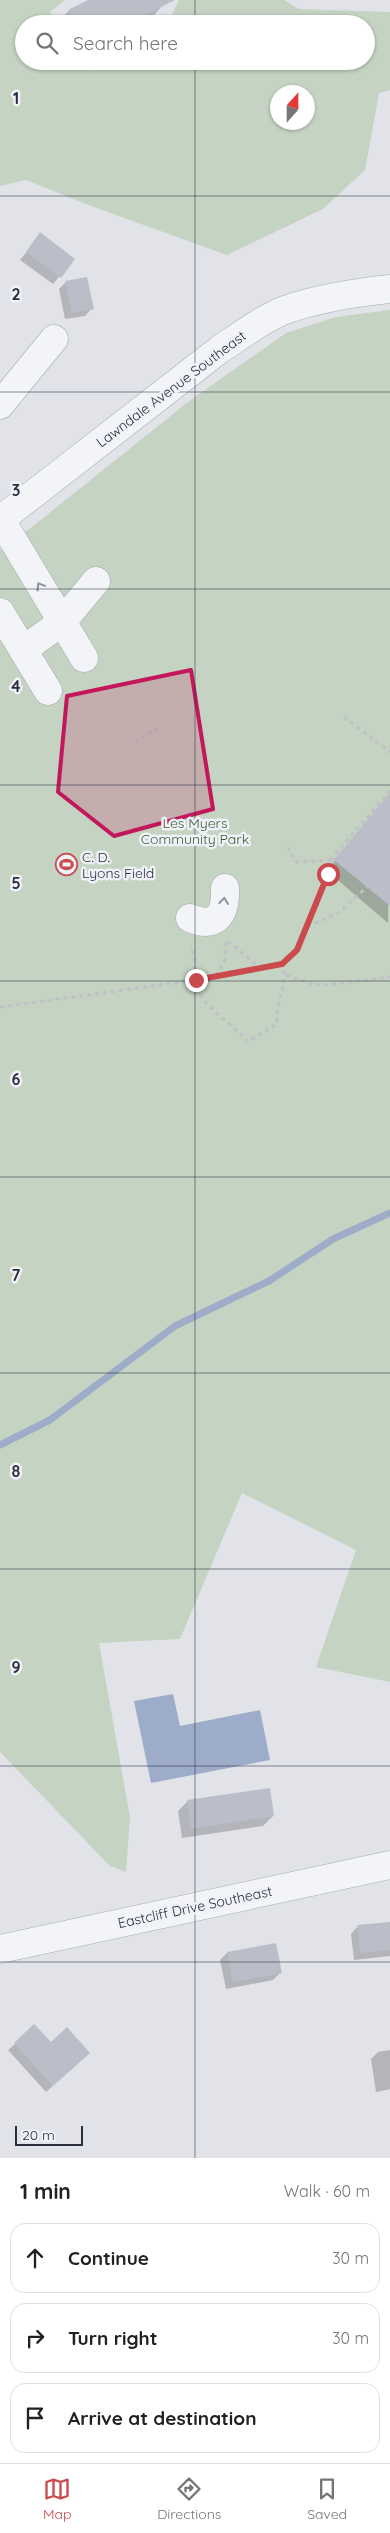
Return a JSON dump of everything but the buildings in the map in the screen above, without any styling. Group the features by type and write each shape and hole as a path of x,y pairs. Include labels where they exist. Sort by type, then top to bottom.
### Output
{"street":[{"name":"Lawndale Avenue Southeast","path":"0,520 220,350 252,328 284,311 350,293 390,289"},
{"path":"0,405 54,339"},
{"path":"0,520 84,658"},
{"path":"23,650 62,622 96,581"},
{"path":"0,612 48,691"},
{"path":"190,918 202,923 213,921 222,912 225,900 224,888"},
{"name":"Eastcliff Drive Southeast","path":"0,1949 390,1866"}],"path":[{"path":"344,717 390,752"},
{"path":"135,742 158,728"},
{"path":"330,860 390,791"},
{"path":"0,1007 196,980 282,964 297,950 334,860 297,862 288,848 286,849"},
{"path":"306,926 337,914 367,887"},
{"path":"216,976 225,960 226,939 260,968"},
{"path":"190,945 194,956 197,990 202,999 238,1030 247,1042 276,1024 275,1010 286,975 282,964"},
{"path":"286,975 312,984 327,985 390,977"}],"highlighted area":[{"path":"191,670 213,809 114,836 58,792 67,696"}],"green space":[{"path":"0,0 65,0 50,12 52,15 15,15 15,70 375,70 375,15 172,15 179,0 284,0 299,9 390,12 390,90 379,93 365,170 323,209 227,255 91,206 26,180 0,186"},
{"name":"Les Myers Community Park","path":"390,310 390,1682 316,1667 356,1550 242,1493 180,1639 99,1643 130,1817 126,1872 110,1866 0,1752 0,550 33,526 188,402 286,333 336,317"}],"water":[{"path":"173,1694 180,1726 260,1710 270,1760 151,1783 134,1701"}],"waterway":[{"path":"0,1445 50,1420 175,1326 269,1281 333,1239 390,1213"}],"place":[{"name":"C. D. Lyons Field","path":"66,865"}],"route":[{"path":"196,980 282,964 297,950 328,874"}]}
